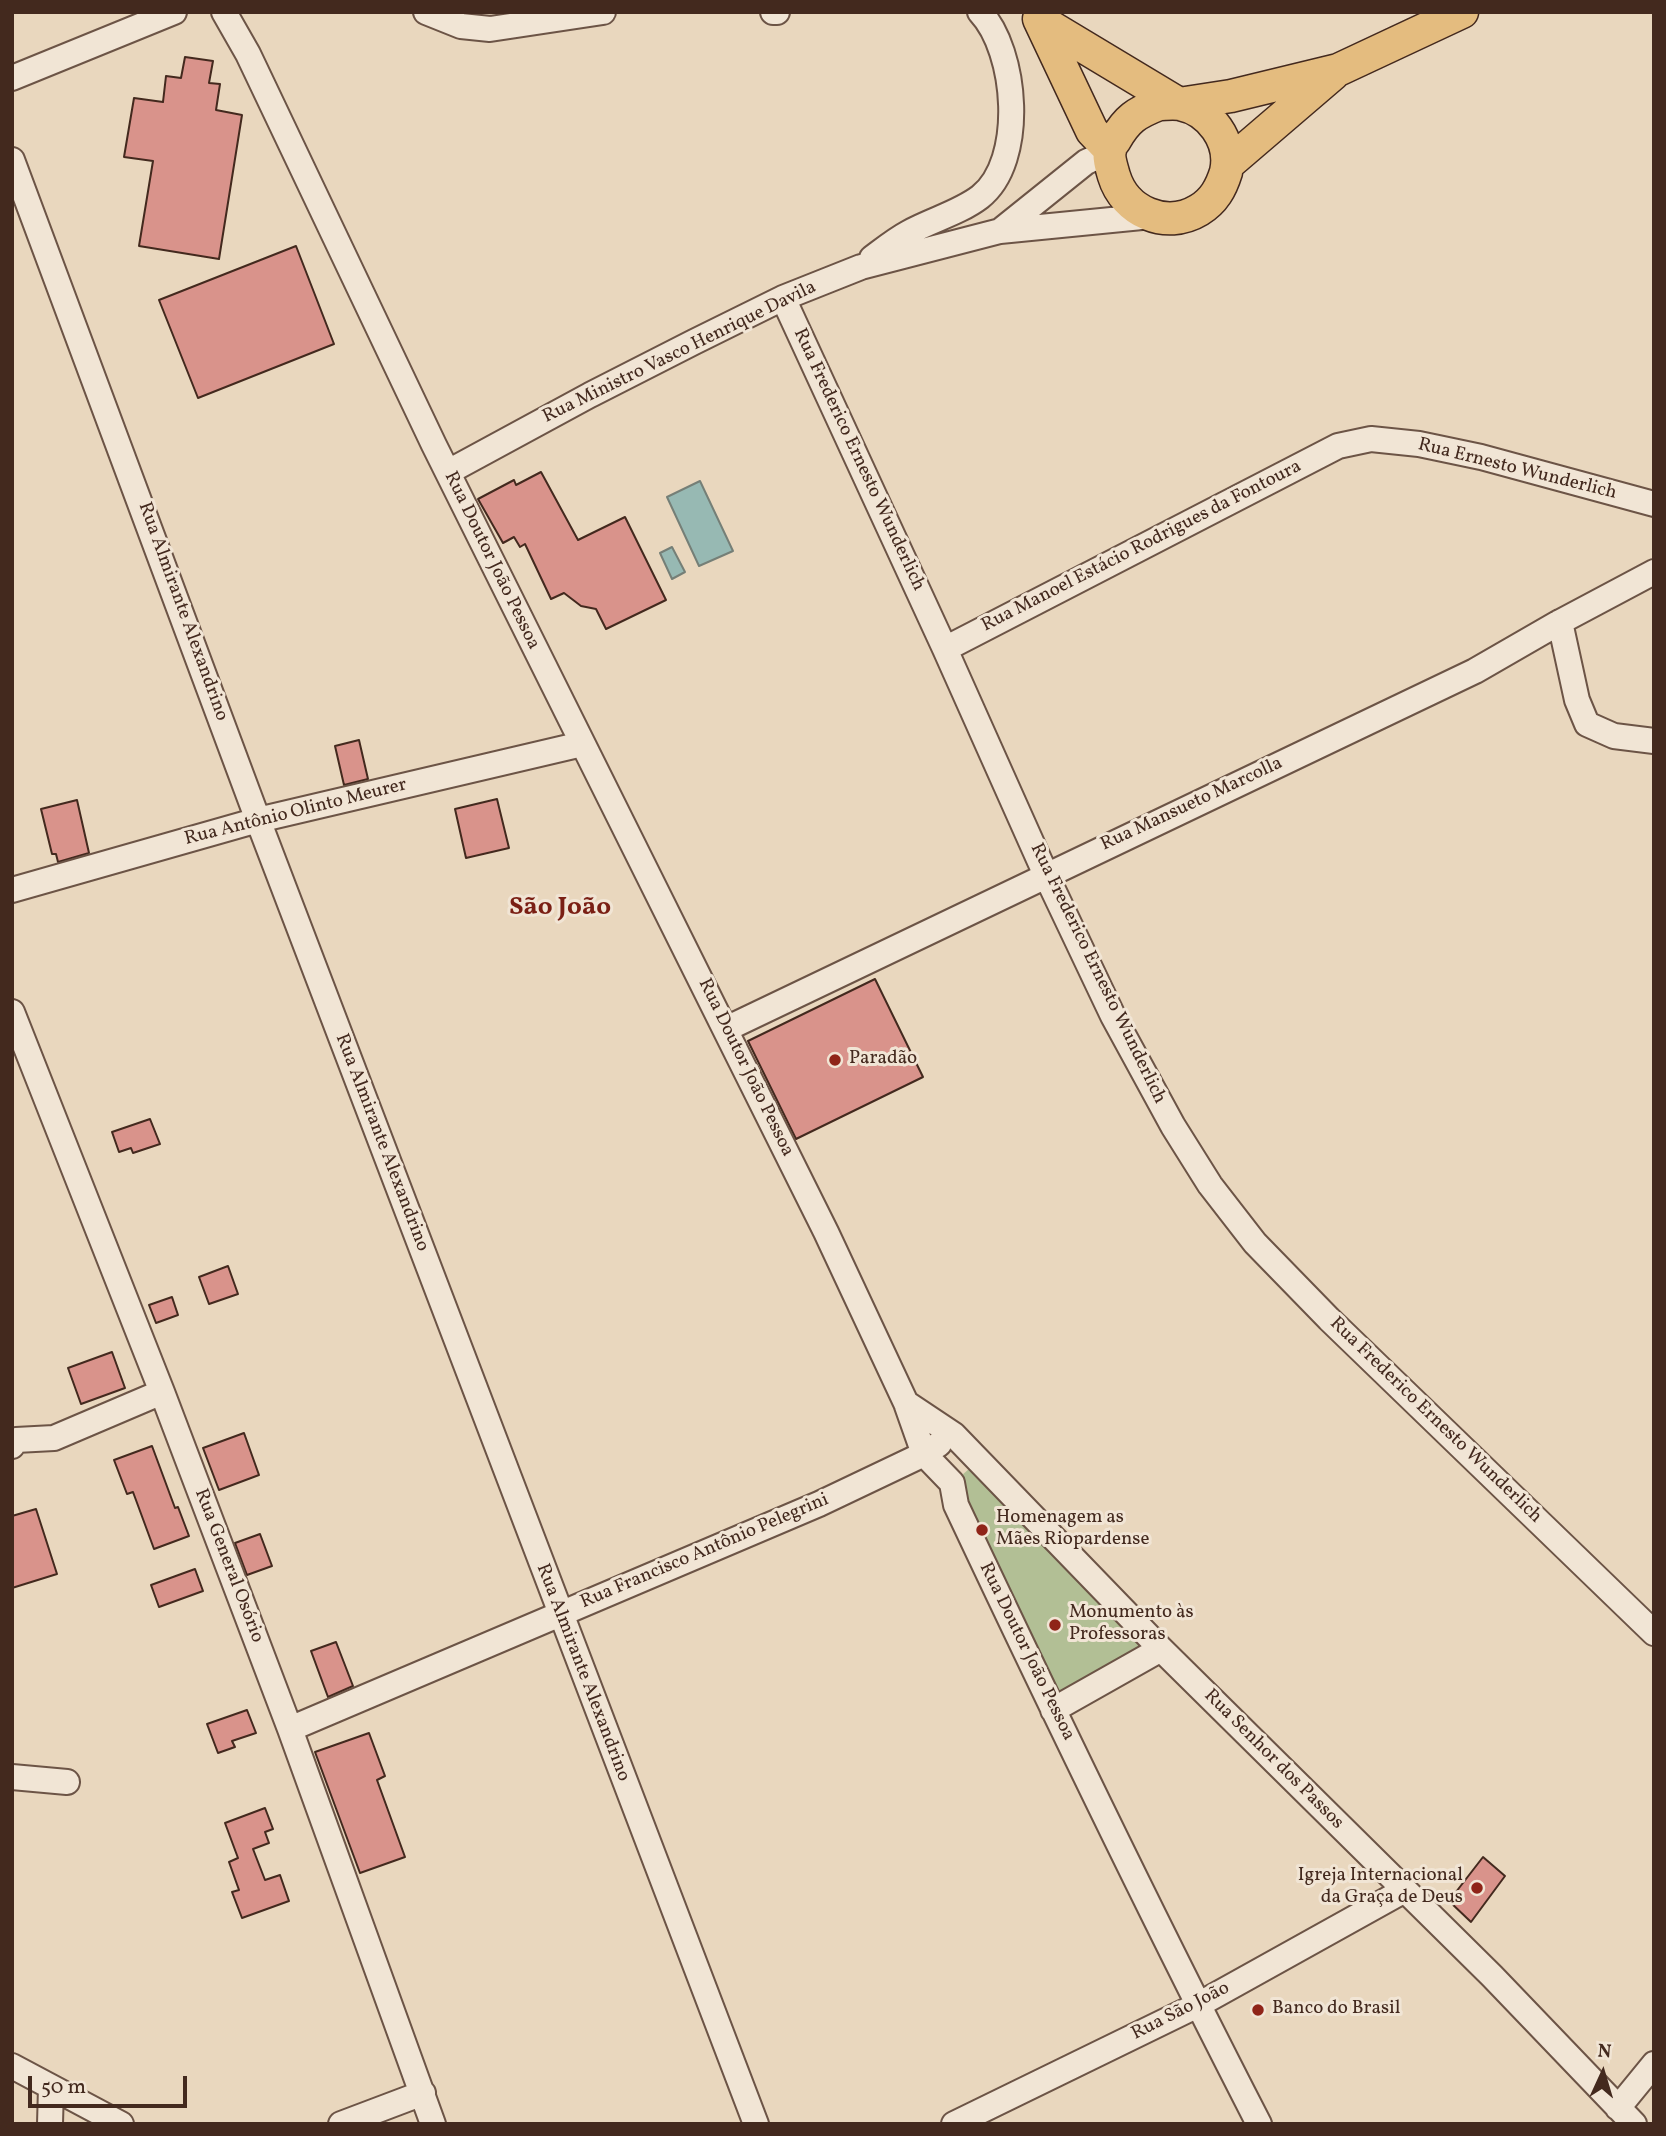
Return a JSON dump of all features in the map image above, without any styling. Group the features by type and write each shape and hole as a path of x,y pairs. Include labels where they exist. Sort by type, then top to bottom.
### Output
{"main road":[{"path":"1110,153 1124,125 1139,112 1158,104 1179,104 1231,96 1338,70 1462,12"},
{"path":"1038,17 1179,104 1202,114 1220,132 1226,147 1228,164 1222,186 1209,204 1190,215 1171,219 1152,216 1132,205 1118,188 1110,153 1092,131 1038,17"},
{"path":"1228,164 1338,70"}],"street":[{"path":"12,78 174,12"},
{"name":"Rua Doutor João Pessoa","path":"224,12 248,54 448,472 826,1232 906,1403 924,1454 952,1483 956,1505 1053,1710 1259,2124"},
{"path":"426,12 461,26 490,29 603,12"},
{"path":"861,267 908,233 981,196 996,179 1009,141 1011,89 1007,62 988,20 980,12"},
{"name":"Rua Ministro Vasco Henrique Davila","path":"1000,231 1086,162 1110,153"},
{"name":"Rua Almirante Alexandrino","path":"12,160 258,820 756,2124"},
{"name":"Rua Ministro Vasco Henrique Davila","path":"448,472 590,395 783,298 861,267 1000,231 1152,216"},
{"name":"Rua Frederico Ernesto Wunderlich","path":"783,298 1113,1016 1173,1126 1210,1185 1255,1243 1329,1319 1654,1633"},
{"name":"Rua Ernesto Wunderlich","path":"1338,446 1371,439 1419,444 1481,457 1654,504"},
{"name":"Rua Manoel Estácio Rodrigues da Fontoura","path":"945,649 1338,446"},
{"name":"Rua Mansueto Marcolla","path":"726,1030 1475,671 1654,572"},
{"path":"1560,622 1577,700 1587,724 1614,736 1654,741"},
{"name":"Rua Antônio Olinto Meurer","path":"12,890 258,820 582,744"},
{"name":"Rua General Osório","path":"12,1012 162,1392 290,1730 433,2124"},
{"path":"14,1441 54,1438 162,1392"},
{"name":"Rua Senhor dos Passos","path":"906,1403 954,1434 1161,1649 1492,1976 1626,2116"},
{"name":"Rua Francisco Antônio Pelegrini","path":"290,1730 819,1504 924,1454 954,1434"},
{"path":"952,1483 978,1459"},
{"path":"1053,1710 1161,1649"},
{"path":"12,1777 67,1782"},
{"name":"Rua São João","path":"954,2124 1198,2005 1403,1891"},
{"path":"1626,2116 1654,2064"},
{"path":"12,2066 121,2124"},
{"path":"50,2124 51,2087"},
{"path":"341,2124 423,2093"}],"green space":[{"path":"978,1461 1159,1649 1054,1708 953,1483"}],"water":[{"path":"700,481 733,551 699,566 667,497"},
{"path":"672,547 685,572 672,579 660,553"}],"building":[{"path":"185,57 213,61 209,83 220,84 216,110 242,115 219,259 139,246 153,161 124,157 134,98 163,102 166,76 181,78"},
{"path":"296,246 334,344 198,398 159,300"},
{"path":"541,472 578,540 625,517 666,600 606,629 596,609 581,606 564,593 551,599 525,544 520,547 514,537 503,543 478,499 514,480 516,485"},
{"path":"359,740 368,779 344,785 335,746"},
{"path":"497,799 509,848 466,858 455,809"},
{"path":"77,800 89,853 58,862 56,854 52,854 41,809"},
{"name":"Paradão","path":"875,979 923,1077 796,1139 748,1041"},
{"path":"150,1119 160,1144 133,1153 131,1148 119,1152 112,1132"},
{"path":"228,1266 238,1294 209,1304 199,1277"},
{"path":"172,1297 178,1315 156,1323 149,1305"},
{"path":"112,1352 125,1388 81,1404 68,1368"},
{"path":"244,1433 259,1475 219,1490 203,1448"},
{"path":"152,1446 175,1508 178,1507 189,1536 154,1549 133,1492 127,1494 114,1460"},
{"path":"36,1509 57,1574 12,1588 12,1516"},
{"path":"260,1534 272,1566 247,1575 235,1543"},
{"path":"195,1569 203,1591 159,1607 151,1585"},
{"path":"336,1642 353,1686 328,1697 311,1651"},
{"path":"247,1710 256,1733 232,1741 235,1747 218,1753 207,1724"},
{"path":"369,1733 385,1776 377,1780 405,1857 360,1873 315,1752"},
{"path":"265,1808 273,1829 265,1832 269,1843 253,1849 265,1880 280,1875 289,1901 242,1918 232,1892 239,1890 229,1862 238,1858 225,1823"},
{"name":"Igreja Internacional da Graça de Deus","path":"1483,1857 1505,1876 1471,1922 1449,1901"}],"place":[{"name":"Paradão","path":"835,1060"},
{"name":"Homenagem as Mães Riopardense","path":"982,1530"},
{"name":"Monumento às Professoras","path":"1055,1625"},
{"name":"Igreja Internacional da Graça de Deus","path":"1477,1888"},
{"name":"Banco do Brasil","path":"1258,2010"}],"district":[{"name":"São João","path":"560,909"}]}
